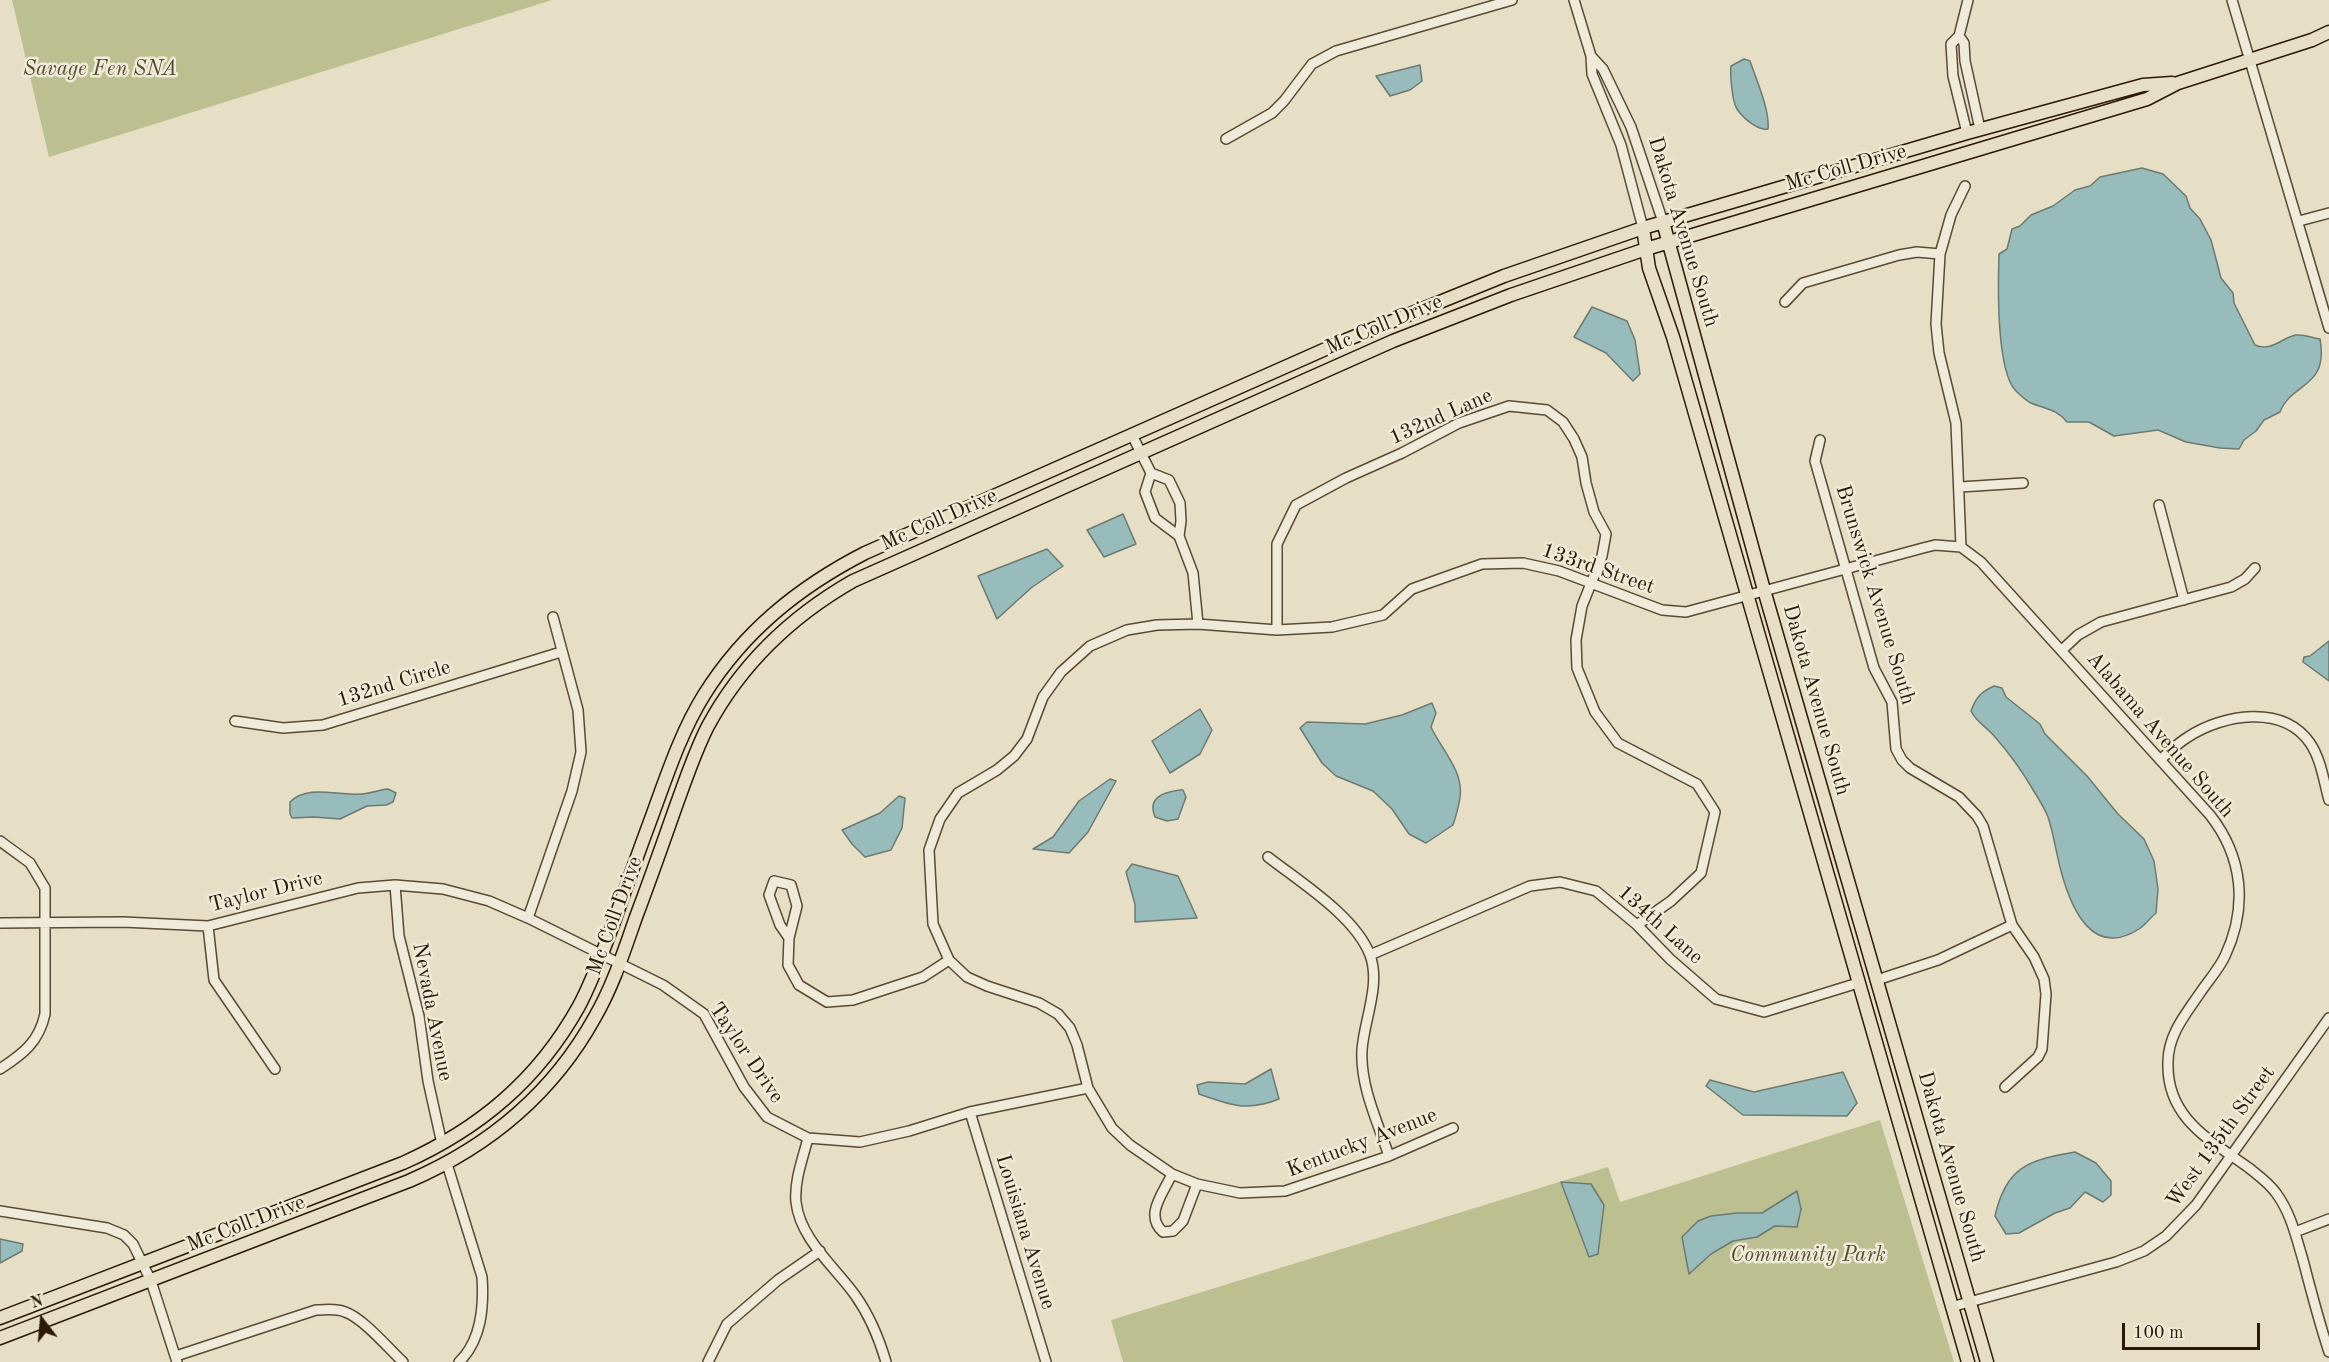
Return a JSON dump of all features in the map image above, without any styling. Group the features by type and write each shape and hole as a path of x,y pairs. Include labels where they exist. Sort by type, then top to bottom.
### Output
{"main road":[{"name":"Mc Coll Drive","path":"0,1338 390,1189 447,1164 501,1128 546,1086 585,1034 605,997 620,963 703,737 730,691 771,641 817,603 873,571 1393,341 1549,281 1668,242 2147,99 2178,83 2312,40 2329,32"},
{"name":"Mc Coll Drive","path":"0,1318 402,1163 442,1144 474,1124 506,1099 531,1074 575,1014 602,955 683,736 715,678 759,626 808,585 865,553 1132,435 1435,303 1514,273 1643,228 1980,129 2143,85 2178,83"},
{"name":"Dakota Avenue South","path":"1663,222 1764,590 1987,1362"},
{"name":"Dakota Avenue South","path":"1643,228 1649,268 1673,337 1968,1362"}],"street":[{"path":"1226,139 1272,113 1312,64 1336,51 1512,0"},
{"name":"Dakota Avenue South","path":"1574,0 1591,56 1592,74 1624,153 1643,228"},
{"path":"1967,133 1950,62 1951,44 1959,36 1968,0"},
{"path":"2232,0 2329,328"},
{"path":"1959,36 1964,44 1967,72 1980,129"},
{"name":"Dakota Avenue South","path":"1591,56 1603,69 1631,127 1660,206 1663,222"},
{"path":"1961,548 1956,423 1937,339 1940,254 1951,215 1965,186"},
{"path":"2298,221 2329,213"},
{"path":"1785,302 1803,283 1899,255 1917,252 1940,254"},
{"name":"132nd Lane","path":"1277,630 1277,544 1296,505 1459,423 1509,406 1547,410 1563,422 1582,457 1594,512 1606,534 1602,556 1582,606 1576,640 1577,668 1595,712 1618,742 1697,784 1715,812 1701,873 1671,902 1637,925"},
{"path":"1132,435 1151,473 1169,480 1180,503 1179,536 1193,573 1198,624"},
{"name":"Brunswick Avenue South","path":"1820,440 1815,461 1875,668 1892,702 1896,749 1910,768 1959,796 1977,816 1988,838 2012,925 2040,967 2046,994 2042,1050 2038,1058 2005,1087"},
{"path":"1151,473 1145,492 1155,518 1179,536"},
{"path":"1960,487 2023,483"},
{"path":"2159,505 2184,600"},
{"name":"133rd Street","path":"1198,624 1277,630 1332,627 1383,615 1412,589 1482,564 1523,563 1559,571 1662,610 1686,612 1935,545 1961,548"},
{"name":"Alabama Avenue South","path":"1961,548 1981,562 2160,760 2219,827 2234,857 2238,875 2240,908 2232,940 2224,958 2174,1034 2168,1062 2171,1092 2185,1118 2195,1129 2264,1180 2274,1190 2289,1214 2329,1352"},
{"path":"2062,650 2078,635 2101,622 2231,587 2245,579 2255,568"},
{"path":"528,918 572,791 581,752 578,710 553,617"},
{"name":"Kentucky Avenue","path":"1198,624 1157,625 1126,630 1090,646 1061,672 1043,697 1027,739 1014,756 997,770 958,793 939,819 929,850 933,924 949,960 967,976 987,986 1039,1003 1058,1014 1070,1028 1077,1045 1088,1088 1112,1128 1130,1145 1172,1174 1197,1184 1240,1193 1285,1191 1389,1156 1453,1128"},
{"name":"132nd Circle","path":"234,721 283,728 323,725 561,652"},
{"path":"2160,760 2178,744 2205,728 2251,716 2277,719 2302,734 2311,744 2329,800"},
{"path":"0,841 30,863 45,888 46,922 45,1014 42,1026 24,1053 0,1069"},
{"path":"1268,857 1332,905 1354,930 1370,955 1373,973 1372,995 1362,1051 1366,1087 1389,1156"},
{"path":"789,938 780,924 769,895 774,881 791,885 797,906 789,938 788,965 799,985 827,1002 853,1000 923,977 949,960"},
{"name":"134th Lane","path":"1370,955 1530,886 1560,882 1596,891 1637,925 1670,959 1716,999 1764,1012 1858,983"},
{"name":"Taylor Drive","path":"0,923 123,922 208,926 358,888 395,885 443,890 468,895 528,918 663,985 704,1014 744,1087 767,1118 808,1138 860,1142 909,1131 970,1112 1088,1088"},
{"name":"Nevada Avenue","path":"395,885 399,936 418,1008 428,1081 442,1144"},
{"path":"1877,980 1938,960 2012,925"},
{"path":"208,926 214,980 275,1069"},
{"name":"West 135th Street","path":"1951,1307 1970,1300 2107,1265 2144,1251 2166,1236 2187,1217 2329,1018"},
{"name":"Louisiana Avenue","path":"970,1112 1046,1362"},
{"path":"808,1138 798,1178 796,1202 802,1223 868,1315 886,1362"},
{"path":"447,1164 482,1277 484,1295 482,1316 472,1345 459,1362"},
{"path":"1172,1174 1153,1214 1156,1226 1163,1232 1173,1232 1183,1221 1197,1184"},
{"path":"0,1211 118,1231 133,1244 143,1263 177,1359 316,1310 330,1309 344,1311 354,1316 403,1362"},
{"path":"2295,1232 2329,1219"},
{"path":"708,1362 727,1324 778,1280 820,1251"}],"green space":[{"name":"Savage Fen SNA","path":"12,0 552,0 49,157"},
{"name":"Community Park","path":"1880,1120 1954,1362 1123,1362 1111,1320 1608,1167 1620,1202"}],"water":[{"path":"1744,59 1750,61 1759,85 1767,113 1768,129 1751,123 1735,105 1731,66"},
{"path":"1420,65 1422,81 1410,90 1390,96 1376,76"},
{"path":"2142,168 2163,174 2186,196 2190,208 2200,219 2211,240 2221,278 2233,293 2234,303 2255,345 2271,346 2296,335 2320,339 2321,355 2319,367 2314,376 2285,402 2280,412 2264,420 2256,431 2244,440 2239,449 2186,442 2158,430 2114,436 2089,422 2067,422 2055,412 2028,401 2016,391 2009,381 2000,326 1999,254 2007,249 2012,229 2020,226 2031,215 2053,206 2075,190 2090,186 2100,177"},
{"path":"1592,307 1627,321 1635,340 1640,374 1633,381 1606,353 1574,337"},
{"path":"1123,514 1136,544 1104,557 1087,530"},
{"path":"1047,549 1063,566 1031,588 997,619 978,576"},
{"path":"2329,641 2329,681 2303,662 2304,657 2310,656"},
{"path":"1994,686 2002,688 2006,697 2040,724 2045,734 2144,839 2154,861 2158,889 2156,913 2139,929 2123,937 2108,938 2096,934 2078,914 2065,885 2044,808 2011,757 1971,711 1980,696"},
{"path":"1432,703 1436,713 1431,727 1459,778 1460,797 1453,825 1426,843 1409,834 1392,809 1373,791 1336,776 1322,763 1300,728 1307,722 1365,724 1402,715"},
{"path":"1200,709 1212,730 1200,754 1170,773 1152,741"},
{"path":"1110,779 1116,781 1088,832 1069,853 1033,849 1053,837 1079,801"},
{"path":"388,789 396,793 393,802 386,805 367,806 340,819 292,818 290,814 290,802 305,793 363,794"},
{"path":"1183,790 1186,797 1178,819 1167,821 1155,817 1153,805 1158,797"},
{"path":"899,796 905,798 902,828 891,850 865,857 842,830 880,813"},
{"path":"1132,864 1178,876 1197,918 1135,922 1135,904 1126,872"},
{"path":"1271,1069 1279,1099 1268,1103 1239,1105 1199,1094 1197,1085 1208,1082 1245,1084"},
{"path":"1843,1072 1857,1103 1847,1116 1743,1115 1706,1086 1710,1080 1754,1092"},
{"path":"2075,1152 2096,1163 2111,1181 2111,1195 2103,1202 2085,1192 2070,1208 2055,1213 2019,1233 2006,1234 1995,1216 2006,1186 2013,1176 2044,1158"},
{"path":"1561,1182 1591,1184 1604,1205 1598,1254 1589,1257"},
{"path":"1797,1191 1801,1209 1797,1227 1775,1226 1757,1237 1733,1241 1711,1254 1689,1274 1682,1237 1698,1221 1711,1216 1762,1213"},
{"path":"0,1239 23,1244 22,1251 0,1263"}]}
